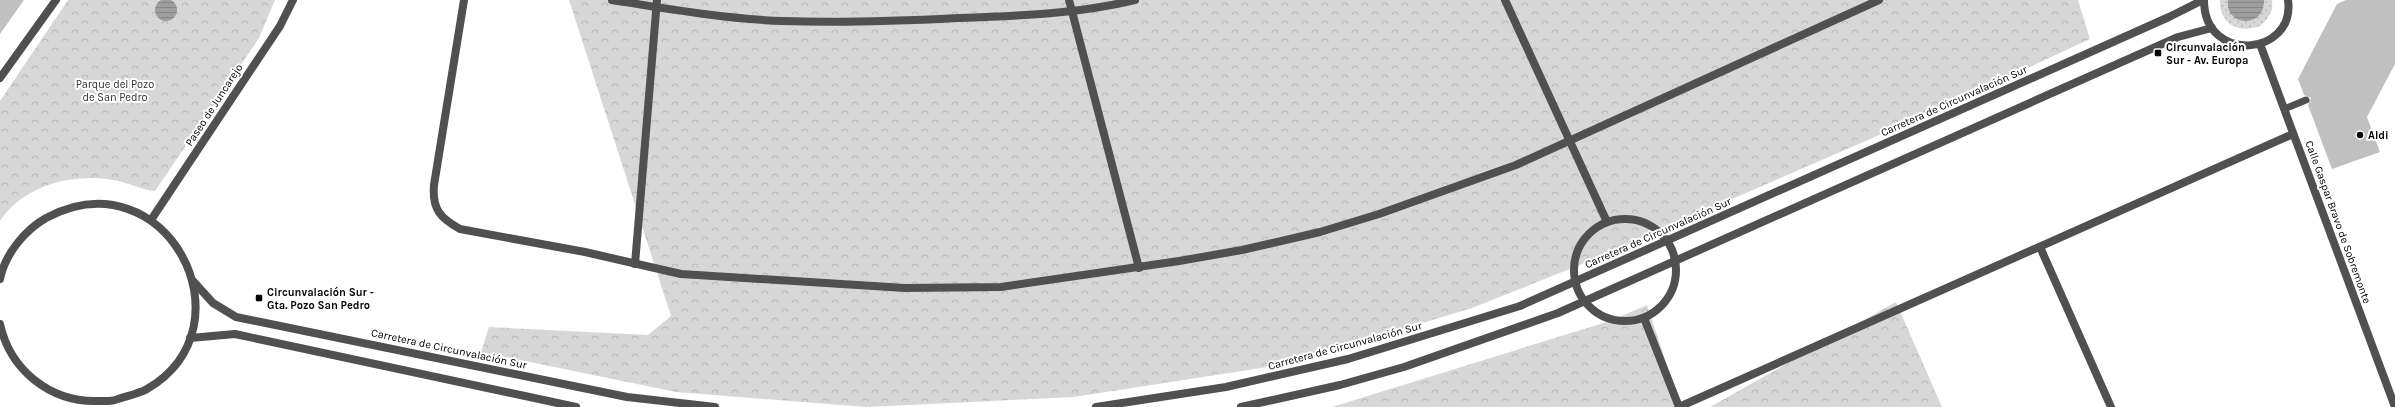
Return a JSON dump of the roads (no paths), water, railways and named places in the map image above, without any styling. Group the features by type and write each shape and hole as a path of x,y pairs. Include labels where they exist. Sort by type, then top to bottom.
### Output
{"street":[{"path":"0,78 56,0"},
{"name":"Paseo de Juncarejo","path":"152,220 280,26 293,0"},
{"path":"464,0 434,185 433,199 438,212 446,222 460,229 681,274 905,288 1001,287 1139,268 1242,250 1320,232 1379,214 1503,170 1568,142 1879,0"},
{"path":"612,0 656,3 782,21 912,20 1020,16 1072,10 1135,0"},
{"path":"1069,0 1139,268"},
{"path":"1505,0 1568,142 1607,222"},
{"path":"2204,0 2206,14 2212,28 2221,38 2232,44 2244,47 2260,44 2270,39 2280,30 2287,18 2288,0"},
{"name":"Carretera de Circunvalación Sur","path":"1096,407 1226,387 1348,359 1520,306 2169,17 2204,0"},
{"path":"635,264 656,3"},
{"path":"1241,407 1340,385 1404,367 1492,337 1584,301 2178,37 2212,28"},
{"name":"Calle Gaspar Bravo de Sobremonte","path":"2260,44 2394,407"},
{"path":"1644,318 1679,407 2293,134"},
{"path":"0,275 15,246 25,235 36,224 63,209 93,204 124,208 152,220 170,237 185,257 193,281 196,309 190,338 181,356 168,372 146,389 115,401 81,401 49,390 22,370 4,341 0,324"},
{"path":"1624,218 1642,221 1658,230 1667,241 1676,260 1676,278 1670,295 1659,309 1644,318 1628,322 1612,320 1596,314 1584,301 1575,282 1573,273 1575,256 1581,242 1592,230 1607,222 1624,218"},
{"path":"2040,247 2111,407"},
{"name":"Carretera de Circunvalación Sur","path":"193,281 213,303 236,316 627,397 715,407"},
{"path":"190,338 235,334 576,407"}],"lane":[{"path":"2284,109 2306,100"}],"place":[{"name":"Circunvalación Sur - Av. Europa","path":"2158,53"},
{"name":"Aldi","path":"2360,135"},
{"name":"Circunvalación Sur - Gta. Pozo San Pedro","path":"259,298"}],"park label":[{"name":"Parque del Pozo de San Pedro","path":"115,90"}]}
